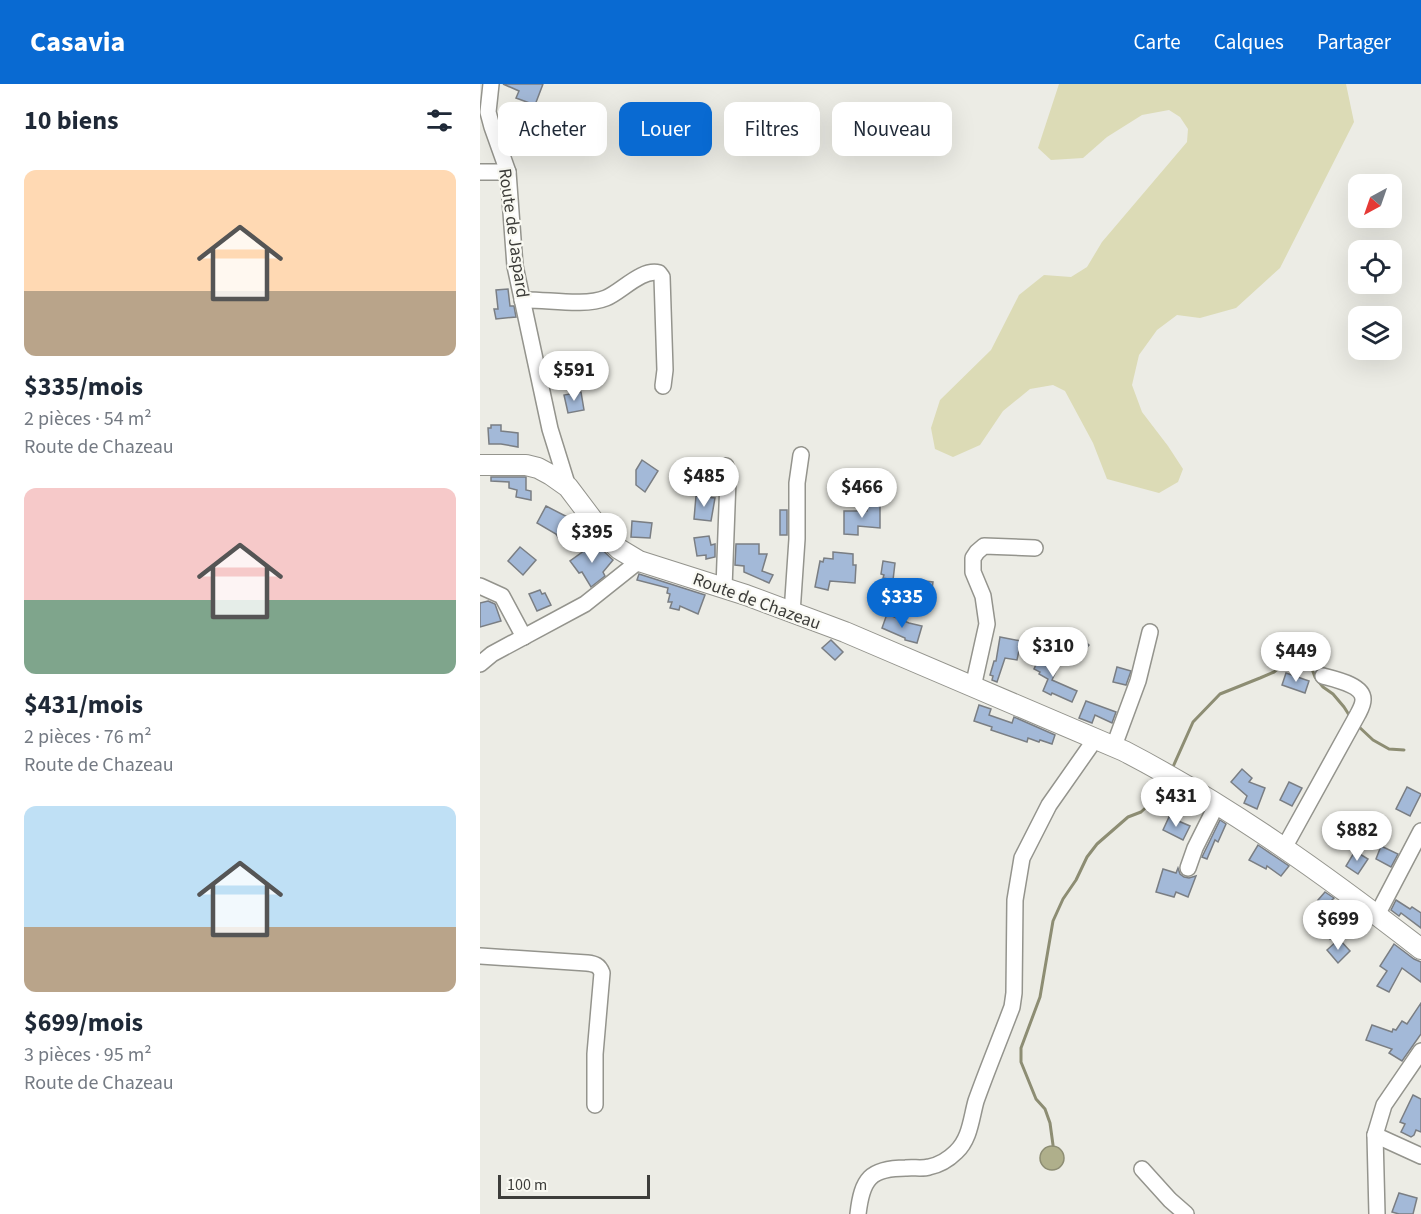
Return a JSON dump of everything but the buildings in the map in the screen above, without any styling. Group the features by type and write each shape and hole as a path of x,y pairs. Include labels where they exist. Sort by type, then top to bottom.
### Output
{"main road":[{"name":"Route de Chazeau","path":"480,465 526,465 551,475 568,487 605,536 619,549 639,561 724,588 845,632 1105,742 1153,766 1217,804 1315,869 1421,949"}],"street":[{"name":"Route de Jaspard","path":"491,84 488,112 508,172 516,266 522,300 550,429 568,487"},
{"path":"480,172 508,172"},
{"path":"522,300 594,301 608,297 647,274 659,273 662,277 665,370 663,386"},
{"path":"792,613 797,539 797,483 801,455"},
{"path":"724,588 728,479 726,466"},
{"path":"973,687 987,624 982,596 973,572 973,558 984,546 1035,548"},
{"path":"480,664 492,654 585,604 639,561"},
{"path":"480,586 502,596 524,638"},
{"path":"858,1214 865,1185 879,1170 929,1167 944,1162 965,1142 976,1102 1012,1007 1015,900 1022,858 1049,805 1105,742 1138,681 1150,632"},
{"path":"1284,848 1363,703 1360,692 1353,687 1342,681 1323,676"},
{"path":"1188,868 1217,804"},
{"path":"1377,915 1421,831"},
{"path":"480,956 587,963 596,964 600,968 602,973 595,1105"},
{"path":"1377,1214 1375,1135 1384,1105 1421,1051"},
{"path":"1375,1135 1421,1156"},
{"path":"1142,1169 1186,1214"}],"shaded area":[{"path":"1059,84 1346,84 1354,122 1280,268 1236,308 1200,318 1177,315 1157,330 1139,355 1132,385 1142,412 1183,469 1178,482 1159,493 1107,479 1093,443 1065,391 1053,385 1030,389 1003,411 980,445 953,457 935,449 931,428 940,400 991,350 1019,295 1044,275 1071,277 1087,267 1102,242 1187,142 1188,129 1180,117 1169,110 1142,115 1107,137 1083,158 1051,160 1038,148"},
{"path":"1052,1146 1061,1149 1064,1158 1061,1167 1052,1170 1043,1167 1040,1158 1043,1149"}],"waterway":[{"path":"1172,769 1193,722 1220,694 1274,672 1284,664 1307,665 1312,669 1315,677 1333,694 1351,718"},
{"path":"1357,725 1373,740 1389,749 1404,750"},
{"path":"1053,1145 1050,1123 1045,1109 1036,1099 1021,1062 1021,1048 1040,997 1053,921 1063,899 1097,844 1128,817 1141,812 1155,799 1166,780"}]}
